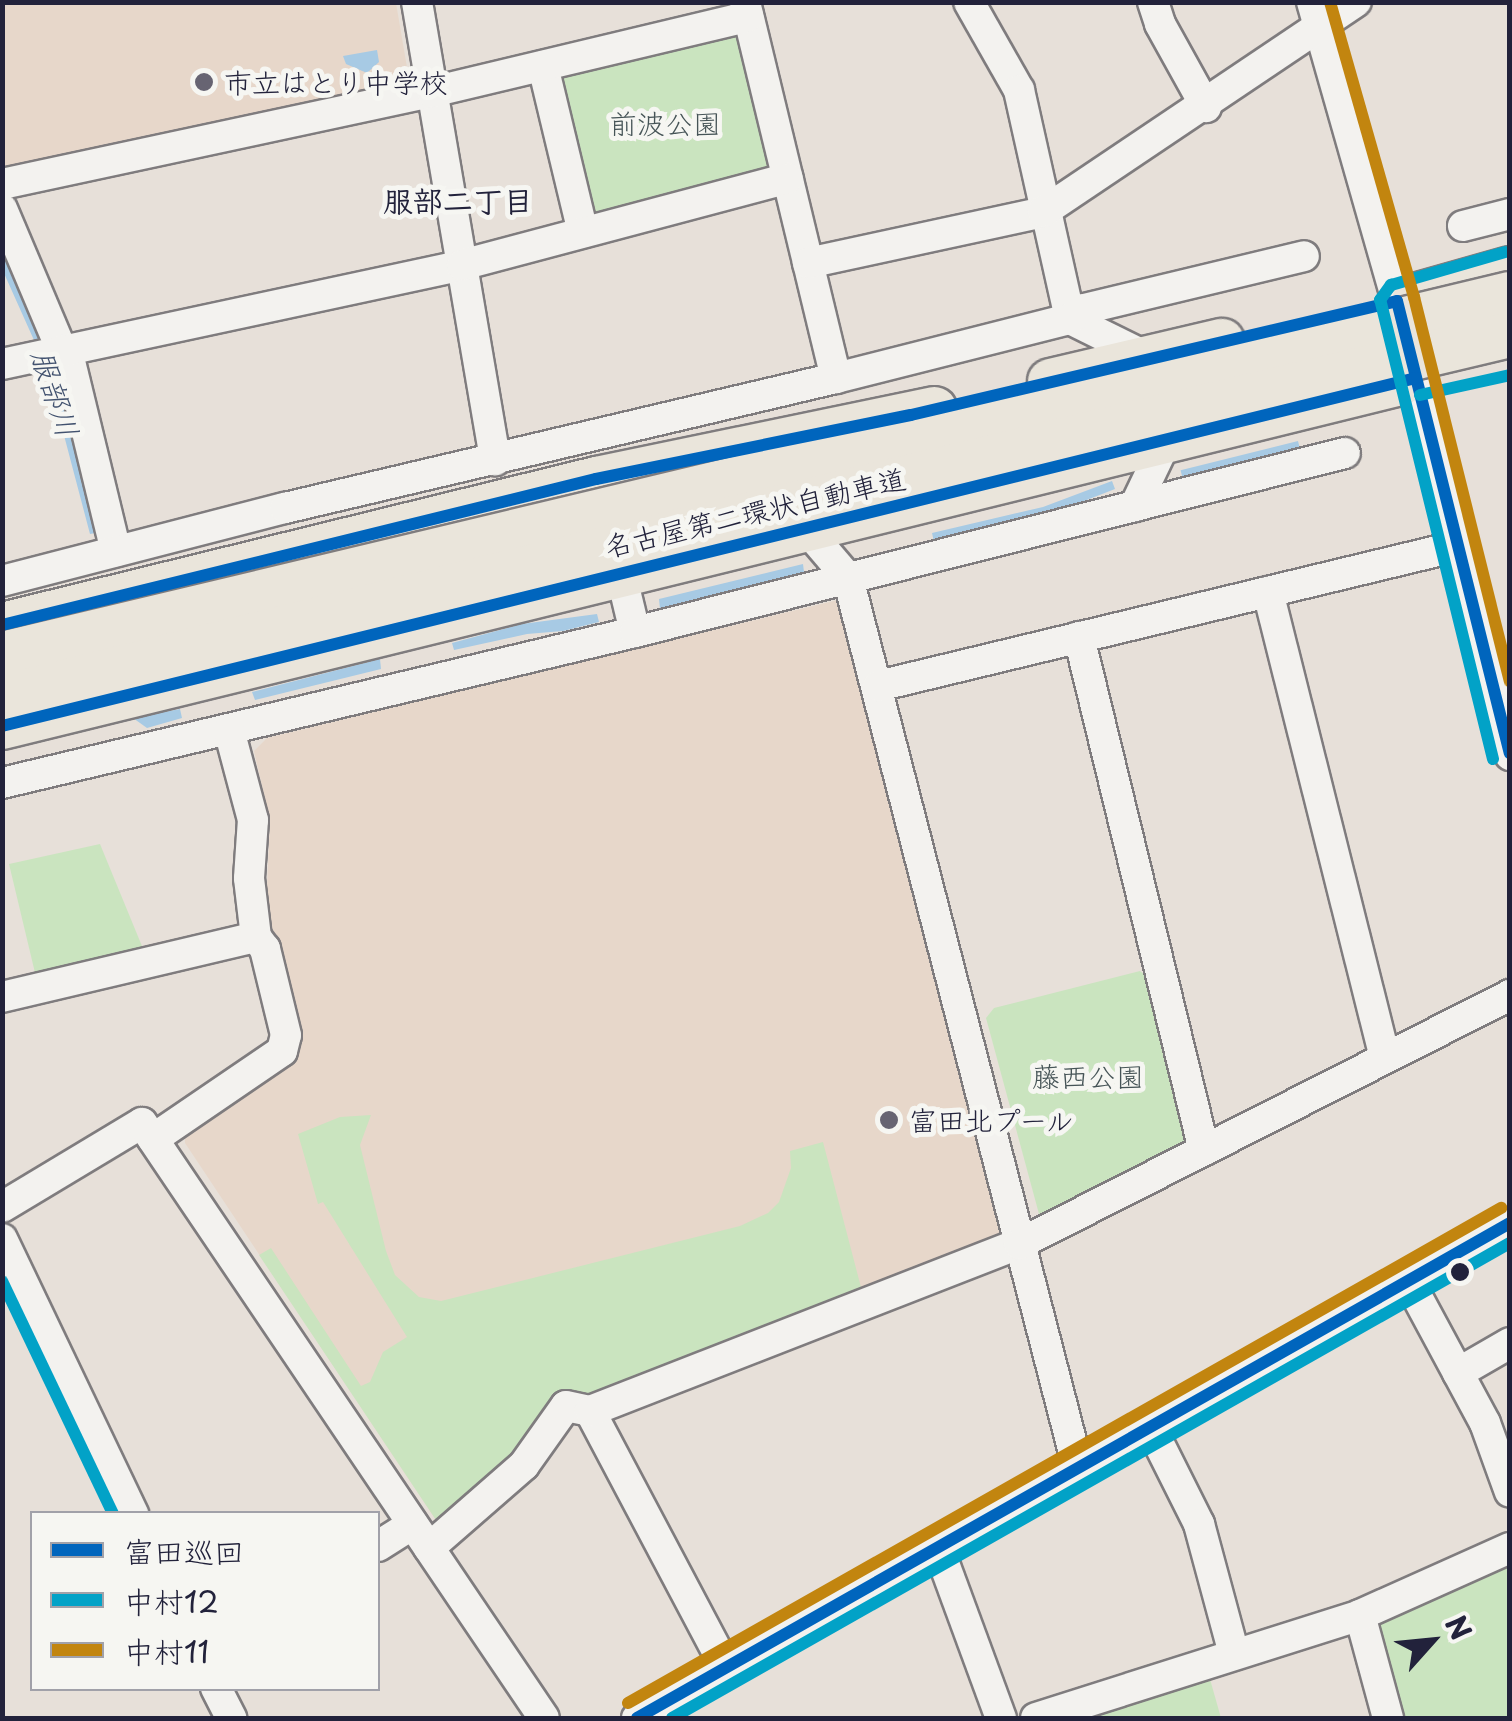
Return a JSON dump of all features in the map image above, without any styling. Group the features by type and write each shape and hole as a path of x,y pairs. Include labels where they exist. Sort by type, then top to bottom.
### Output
{"highway":[{"path":"11,633 596,479 910,415 1397,302 1510,270"},
{"path":"1340,333 1510,270"},
{"name":"名古屋第二環状自動車道","path":"11,633 1510,294"},
{"name":"名古屋第二環状自動車道","path":"2,697 570,556 1397,371 1510,334"},
{"path":"2,726 1165,443 1397,371 1510,346"},
{"path":"1397,371 1510,357"}],"street":[{"path":"418,2 495,460"},
{"path":"969,2 1019,90 1070,319"},
{"path":"1153,2 1160,24 1206,106"},
{"path":"808,263 1044,212 1206,106 1316,13 1356,2"},
{"path":"2,184 432,92 747,10 836,378"},
{"path":"1316,13 1397,302 1397,371 1498,654 1510,755"},
{"path":"543,66 583,232"},
{"path":"2,364 462,265 788,178"},
{"path":"2,209 54,352 116,552"},
{"path":"1464,226 1510,214"},
{"path":"2,581 836,378 1070,319 1084,309 1304,256"},
{"path":"1070,319 1147,357"},
{"path":"1135,506 1165,443"},
{"path":"2,783 634,632 1345,453"},
{"path":"596,479 634,632"},
{"path":"807,530 848,578 1078,1468"},
{"path":"878,686 1458,546"},
{"path":"11,633 71,563"},
{"path":"1268,592 1385,1058"},
{"path":"1079,638 1204,1150"},
{"path":"153,1138 282,1052 286,1036 264,949 256,936 249,878 254,820 229,730"},
{"path":"2,997 256,936"},
{"path":"380,1546 421,1536 524,1465 566,1406 590,1411 1019,1244 1510,996"},
{"path":"2,1207 142,1123 544,1718"},
{"path":"636,1718 674,1709 726,1668 1510,1223"},
{"path":"2,1238 132,1511"},
{"path":"1408,1280 1485,1423 1510,1492"},
{"path":"1458,1373 1510,1343"},
{"path":"590,1411 726,1668"},
{"path":"1150,1426 1198,1524 1234,1654"},
{"path":"938,1547 1001,1718"},
{"path":"1036,1718 1360,1614 1510,1548"},
{"path":"1360,1614 1388,1718"},
{"path":"218,1691 231,1718"}],"shaded area":[{"name":"市立はとり中学校","path":"3,3 396,3 409,79 404,85 3,168"},
{"path":"838,600 1002,1230 998,1245 591,1400 442,1529 185,1143 185,1128 293,1031 266,911 270,820 254,751 267,738"}],"green space":[{"name":"前波公園","path":"737,31 774,162 769,171 593,216 560,76"},
{"path":"100,844 144,951 36,977 9,864"},
{"name":"藤西公園","path":"1140,971 1149,978 1188,1135 1186,1147 1046,1221 1039,1214 986,1018 994,1008"},
{"path":"371,1115 360,1145 386,1251 395,1275 419,1297 441,1301 740,1226 768,1213 779,1202 791,1168 790,1151 823,1142 863,1295 591,1400 442,1529 259,1255 271,1248 361,1386 370,1382 383,1352 407,1337 323,1202 318,1204 298,1134 340,1117"},
{"path":"1509,1557 1509,1718 1398,1718 1374,1628 1380,1616"},
{"path":"1208,1672 1221,1718 1068,1718"}],"water":[{"path":"377,50 379,62 367,73 346,64 343,56"},
{"name":"服部川","path":"2,242 62,366 101,532 90,534 46,367 3,271"},
{"path":"1298,441 1300,449 1183,478 1181,470"},
{"path":"1112,481 1115,489 1048,515 934,542 932,533 1043,507"},
{"path":"803,564 804,572 660,609 659,599"},
{"path":"597,614 599,622 563,631 527,634 454,650 452,643 522,624"},
{"path":"380,659 381,669 255,700 252,692"},
{"path":"180,709 182,718 147,728 133,718"}],"transit line":[{"name":"中村11","path":"1330,2 1414,297 1510,681"},
{"name":"中村12","path":"1493,759 1380,300 1391,285 1505,252"},
{"name":"富田巡回","path":"2,625 596,479 911,415 1397,301 1510,753"},
{"name":"中村12","path":"1420,395 1510,375"},
{"name":"富田巡回","path":"2,726 1416,378"},
{"name":"中村11","path":"628,1703 1501,1208"},
{"name":"富田巡回","path":"637,1718 1510,1223"},
{"name":"中村12","path":"672,1718 1510,1243"},
{"name":"中村12","path":"2,1281 112,1511"}],"place":[{"name":"市立はとり中学校","path":"204,82"},
{"name":"富田北プール","path":"889,1120"}],"district":[{"name":"服部二丁目","path":"458,200"}]}
